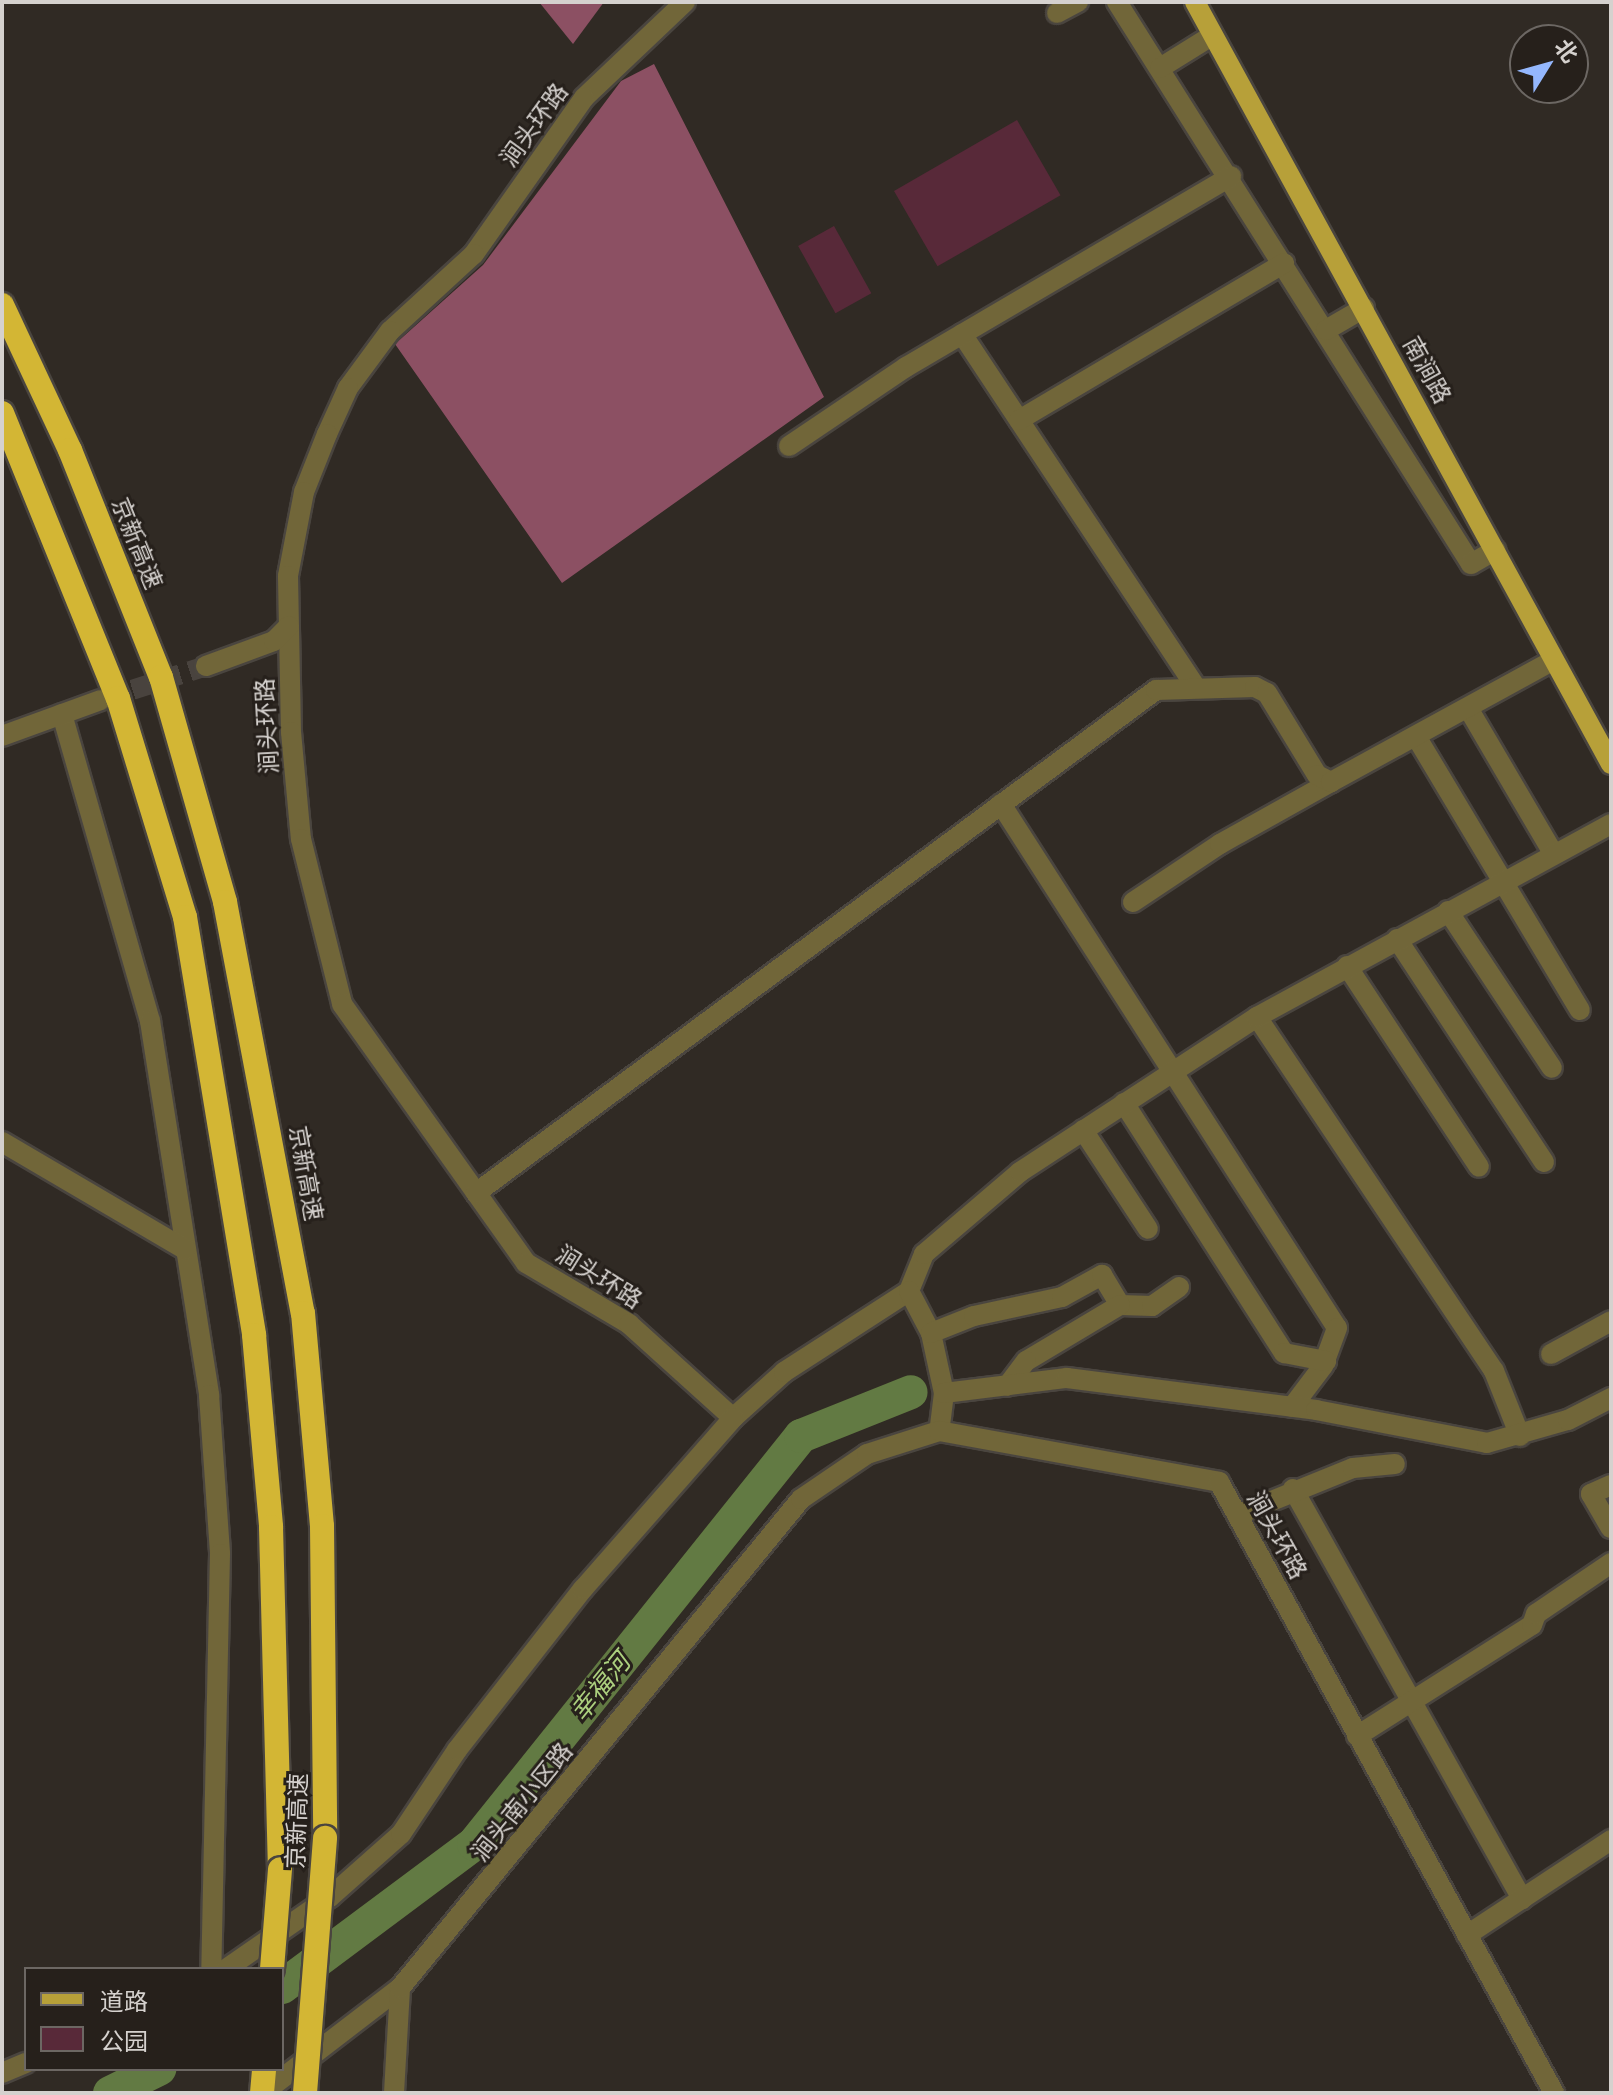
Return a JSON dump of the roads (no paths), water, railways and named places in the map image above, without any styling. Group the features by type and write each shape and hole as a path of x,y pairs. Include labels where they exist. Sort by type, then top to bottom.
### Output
{"highway":[{"name":"京新高速","path":"2,305 70,450 161,677 225,902 303,1313 322,1526 325,1838 305,2093"},
{"name":"京新高速","path":"2,413 118,698 185,917 254,1335 271,1527 280,1869 272,1967"},
{"path":"262,2093 264,2071"}],"main road":[{"name":"南涧路","path":"1195,2 1611,764"}],"street":[{"name":"涧头环路","path":"685,2 584,98 474,254 390,331 348,388 304,492 288,576 291,732 301,839 342,1004 526,1263 629,1324 733,1418"},
{"path":"1117,2 1231,176 1471,564 1495,550"},
{"path":"1160,68 1213,35"},
{"path":"789,446 962,334 1231,176"},
{"path":"1019,420 1284,263"},
{"path":"1326,330 1364,308"},
{"path":"962,334 1196,688"},
{"path":"206,666 274,641 289,626"},
{"path":"1133,902 1220,844 1554,660"},
{"path":"476,1193 1156,690 1244,685 1267,693 1317,775 1331,782"},
{"path":"2,736 101,700"},
{"path":"1468,708 1553,853"},
{"path":"62,714 150,1021 209,1395 220,1554 211,1967"},
{"path":"1417,738 1500,882 1580,1010"},
{"path":"1001,804 1337,1328 1326,1361 1292,1407"},
{"path":"229,1967 330,1897 401,1834 457,1750 583,1589 733,1418 784,1372 909,1291 924,1254 1020,1172 1257,1017 1611,824"},
{"path":"1448,911 1552,1068"},
{"path":"1397,939 1544,1162"},
{"path":"1347,966 1479,1167"},
{"path":"1257,1017 1494,1371 1520,1436"},
{"path":"1124,1103 1284,1353 1326,1361"},
{"path":"1083,1130 1148,1229"},
{"path":"2,1142 186,1250"},
{"path":"931,1333 974,1316 1062,1297 1102,1275 1120,1305"},
{"path":"1007,1386 1026,1361 1120,1305 1152,1306 1179,1287"},
{"path":"909,1291 931,1333 944,1393 939,1431"},
{"path":"1551,1354 1611,1321"},
{"path":"944,1393 1067,1378 1292,1407 1487,1443 1520,1436 1611,1398"},
{"name":"涧头环路","path":"939,1431 1219,1482 1554,2093"},
{"name":"涧头南小区路","path":"262,2093 400,1988 801,1499 867,1454 939,1431"},
{"path":"1237,1515 1293,1489 1353,1468 1395,1464"},
{"path":"1611,1485 1591,1494 1611,1528"},
{"path":"1293,1489 1522,1899"},
{"path":"1357,1736 1532,1625 1536,1614 1611,1563"},
{"path":"1467,1935 1611,1840"},
{"path":"394,2093 400,1988"},
{"path":"2,2073 24,2064"}],"waterway":[{"name":"幸福河","path":"284,1986 474,1844 801,1436 911,1392"},
{"name":"幸福河","path":"110,2093 155,2071"}],"tunnel":[{"path":"104,699 206,666"}]}
